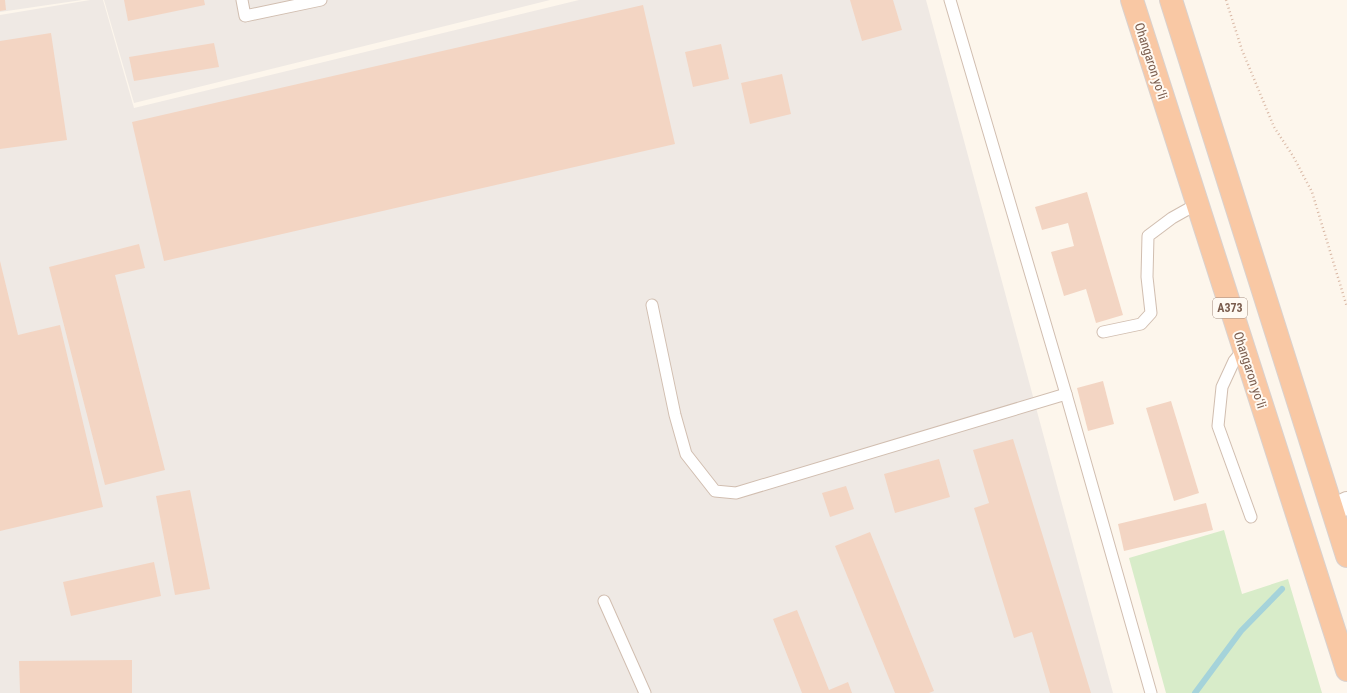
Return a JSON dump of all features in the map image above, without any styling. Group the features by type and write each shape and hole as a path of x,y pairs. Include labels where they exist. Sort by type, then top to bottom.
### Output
{"highway":[{"name":"Ohangaron yoʻli","path":"1132,0 1347,670"},
{"name":"A373","path":"1171,0 1340,506 1347,556"}],"lane":[{"path":"242,0 245,16 321,0"},
{"path":"950,0 1066,394 1151,693"},
{"path":"1104,332 1141,324 1151,313 1147,277 1148,236 1172,218 1197,204"},
{"path":"652,305 675,415 686,454 715,491 736,493 1066,394"},
{"path":"1244,349 1234,361 1222,387 1218,426 1251,517"},
{"path":"604,601 645,693"}],"path":[{"path":"1226,0 1242,50 1274,127 1293,156 1312,192 1347,307"}],"shaded area":[{"path":"0,0 82,0 0,12"},
{"path":"90,0 103,0 134,108 579,0 926,0 1113,693 0,693 0,15"},
{"path":"104,0 550,0 134,103"}],"green space":[{"path":"1224,530 1242,594 1288,579 1322,693 1166,693 1129,558"}],"building":[{"path":"0,0 5,0 6,10 0,11"},
{"path":"124,0 204,0 205,5 128,21"},
{"path":"850,0 893,0 902,30 862,41"},
{"path":"643,5 675,144 164,261 132,122"},
{"path":"51,33 67,140 0,149 0,41"},
{"path":"214,43 219,67 134,81 129,57"},
{"path":"721,44 729,79 693,87 685,52"},
{"path":"782,74 791,114 750,124 741,83"},
{"path":"1087,192 1123,315 1096,323 1086,289 1064,296 1051,252 1074,246 1068,223 1042,230 1035,207"},
{"path":"139,244 145,268 115,275 165,470 105,485 49,267"},
{"path":"0,261 18,335 60,325 103,507 0,531"},
{"path":"1103,381 1114,424 1088,431 1077,388"},
{"path":"1171,401 1199,493 1174,501 1146,408"},
{"path":"1013,439 1091,693 1050,693 1032,632 1014,638 974,508 989,503 973,450"},
{"path":"939,459 950,497 895,513 884,474"},
{"path":"846,486 854,509 830,517 822,493"},
{"path":"190,490 210,589 175,595 156,496"},
{"path":"1206,503 1213,530 1124,551 1118,524"},
{"path":"870,532 934,691 929,693 895,693 835,546"},
{"path":"154,562 161,596 71,616 63,582"},
{"path":"797,610 829,690 848,682 852,693 802,693 773,619"},
{"path":"132,660 132,693 20,693 19,661"}],"waterway":[{"path":"1195,693 1241,631 1282,589"}]}
